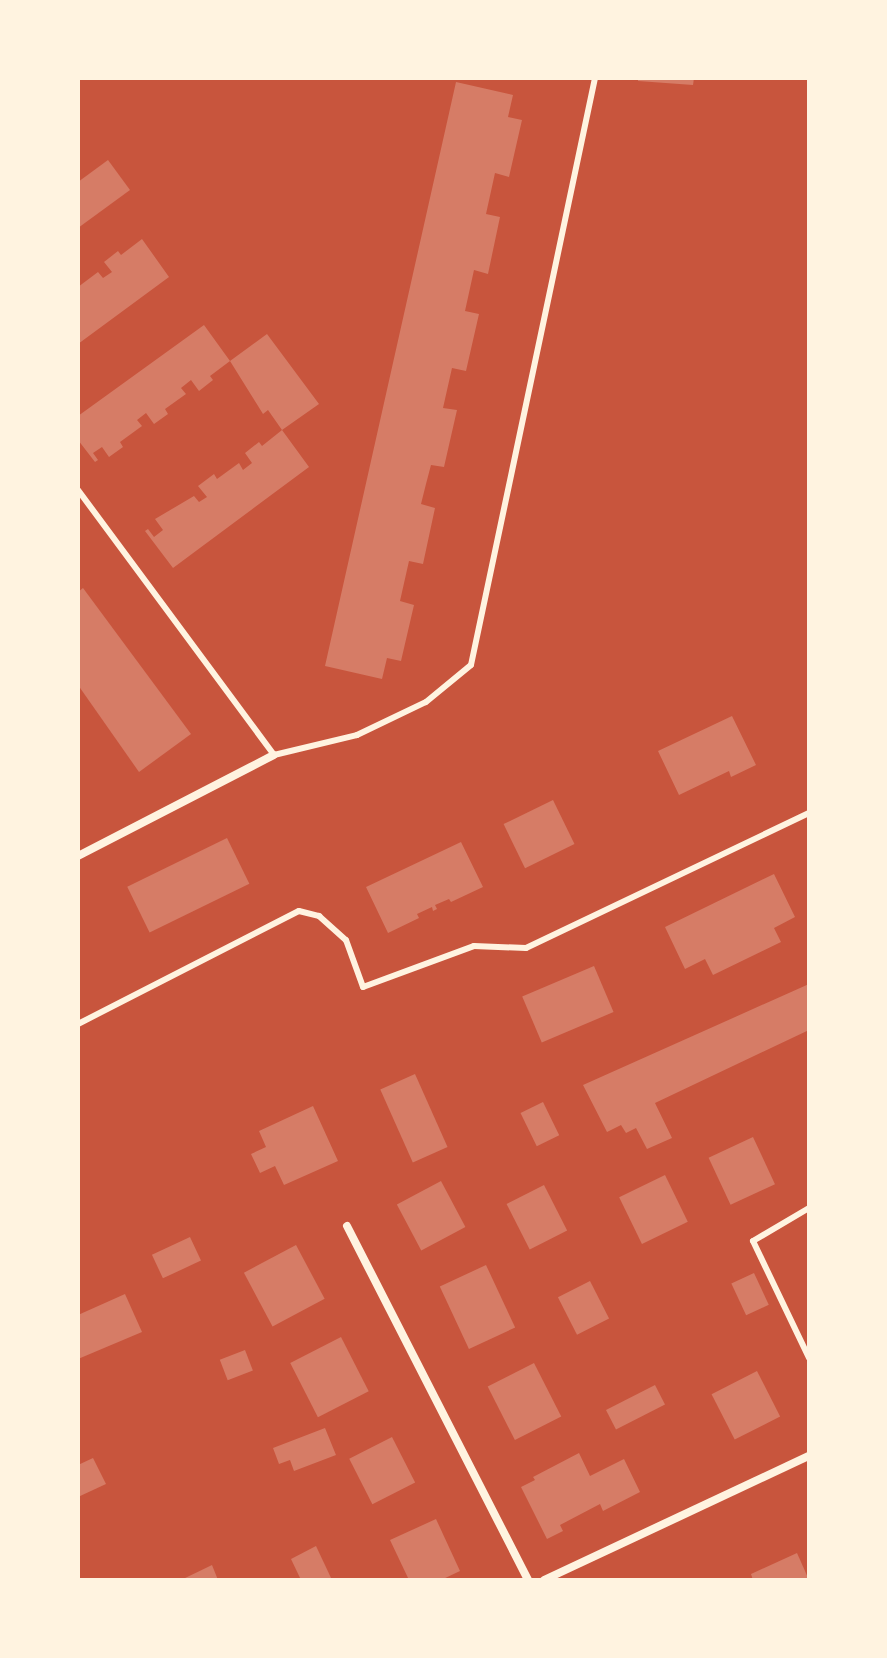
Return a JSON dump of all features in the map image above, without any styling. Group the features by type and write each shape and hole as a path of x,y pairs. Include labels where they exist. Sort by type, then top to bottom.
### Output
{"street":[{"path":"78,856 274,755"},
{"path":"347,1226 528,1580"},
{"path":"544,1580 809,1456"}],"lane":[{"path":"78,490 274,755 357,735 426,702 471,665 595,78"},
{"path":"78,1024 299,911 319,916 346,940 363,987 474,946 526,948 809,813"},
{"path":"809,1208 753,1241 809,1358"}],"building":[{"path":"638,78 694,78 693,85 638,81"},
{"path":"456,82 513,95 508,117 522,120 509,177 495,173 486,214 500,217 488,274 474,270 465,311 479,314 466,371 452,368 443,408 457,410 444,467 431,465 421,504 435,508 423,564 409,561 400,601 414,605 401,661 387,658 382,679 325,666"},
{"path":"108,160 130,190 78,228 78,182"},
{"path":"142,239 169,277 78,344 78,287 98,272 103,278 112,272 104,262 118,251 121,255"},
{"path":"204,325 230,361 210,376 213,380 199,391 191,380 181,388 186,394 165,409 168,414 154,424 146,413 137,420 142,426 120,442 123,447 109,457 102,447 93,453 98,460 95,462 78,440 78,416"},
{"path":"267,334 319,404 282,430 268,410 263,414 230,361"},
{"path":"282,430 309,467 173,568 145,531 148,529 154,537 163,530 155,519 194,496 199,502 207,497 198,486 214,474 217,479 239,463 243,470 252,463 245,453 259,442 262,446"},
{"path":"83,588 191,734 139,772 78,685 78,592"},
{"path":"732,716 756,765 731,777 729,771 679,795 658,751"},
{"path":"553,800 574,844 525,868 504,824"},
{"path":"227,838 249,884 150,932 127,887"},
{"path":"461,842 483,887 451,902 449,899 435,905 437,909 433,911 432,907 417,914 419,918 388,933 366,887"},
{"path":"774,874 795,917 774,928 781,942 713,975 705,959 685,969 665,927"},
{"path":"594,966 614,1012 542,1043 522,996"},
{"path":"809,984 809,1030 655,1103 672,1138 647,1149 636,1128 626,1133 621,1125 607,1132 583,1085"},
{"path":"415,1074 448,1147 413,1163 380,1089"},
{"path":"543,1102 559,1135 537,1146 521,1113"},
{"path":"313,1106 338,1161 284,1185 275,1166 260,1173 251,1154 266,1147 259,1131"},
{"path":"753,1137 775,1184 731,1205 709,1158"},
{"path":"665,1175 688,1222 642,1244 619,1197"},
{"path":"441,1181 465,1227 421,1250 397,1204"},
{"path":"544,1185 567,1230 530,1250 507,1204"},
{"path":"190,1237 201,1261 163,1278 152,1255"},
{"path":"296,1245 325,1299 273,1327 244,1273"},
{"path":"486,1265 515,1328 469,1349 440,1287"},
{"path":"754,1273 769,1305 746,1315 731,1284"},
{"path":"590,1281 609,1318 577,1335 558,1297"},
{"path":"125,1294 142,1332 78,1359 78,1315"},
{"path":"341,1337 369,1391 318,1417 290,1363"},
{"path":"245,1350 253,1371 228,1380 220,1360"},
{"path":"534,1363 561,1416 515,1440 488,1387"},
{"path":"757,1371 780,1416 735,1440 712,1394"},
{"path":"655,1385 665,1405 616,1430 606,1410"},
{"path":"325,1428 336,1455 294,1471 290,1460 279,1464 273,1448"},
{"path":"392,1437 415,1482 372,1504 349,1459"},
{"path":"579,1453 590,1476 624,1459 640,1492 603,1511 600,1504 560,1525 563,1531 547,1539 521,1487 535,1480 533,1477"},
{"path":"93,1458 106,1484 78,1497 78,1465"},
{"path":"436,1519 460,1571 441,1580 409,1580 390,1540"},
{"path":"316,1546 332,1580 301,1580 291,1559"},
{"path":"797,1553 809,1580 753,1580 751,1574"},
{"path":"212,1565 218,1580 181,1580"}]}
